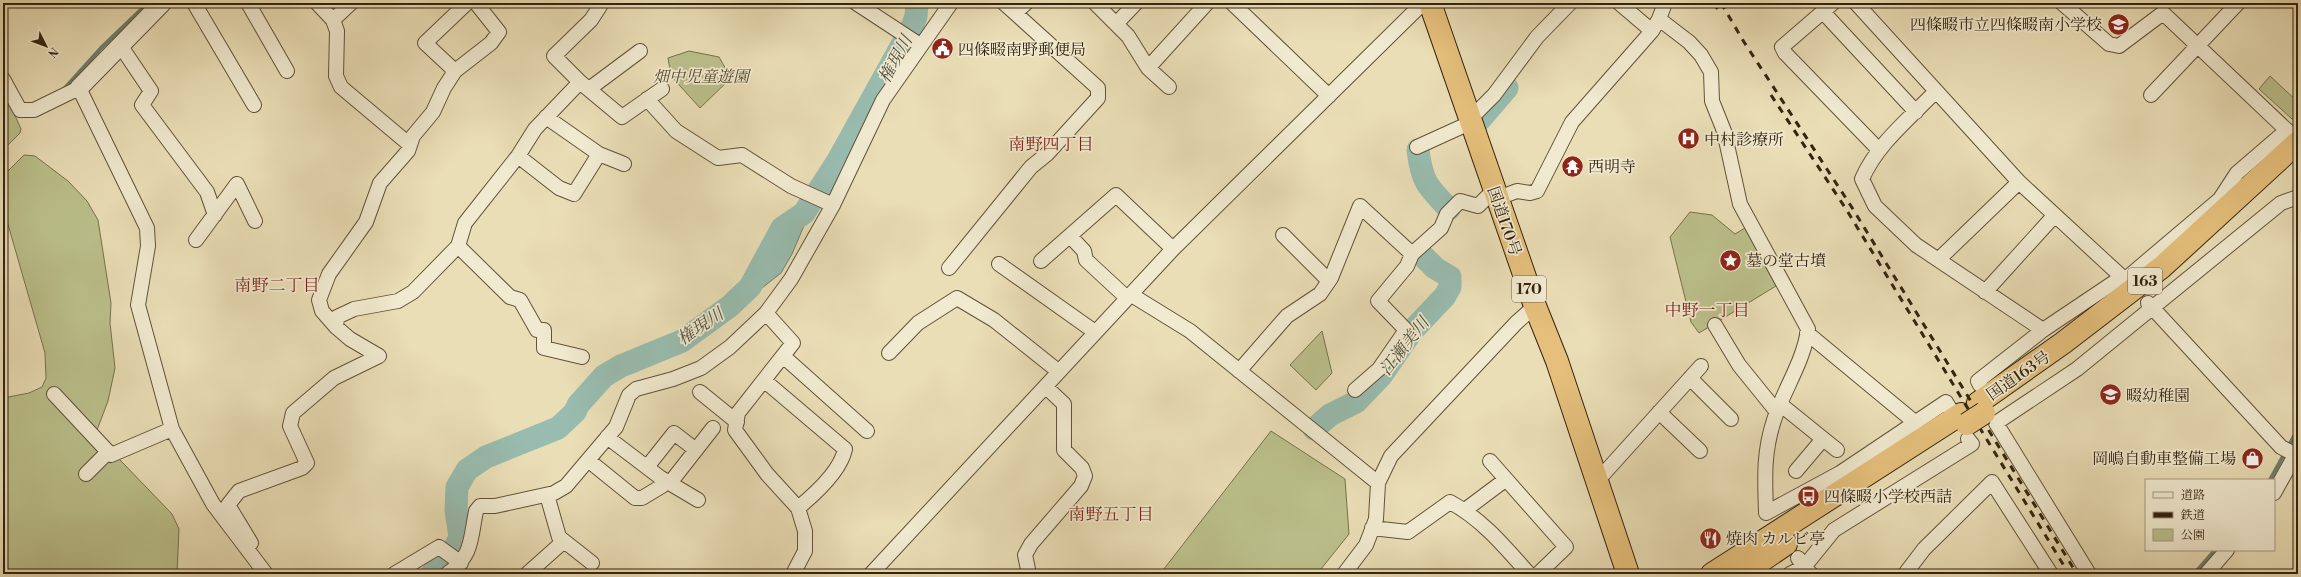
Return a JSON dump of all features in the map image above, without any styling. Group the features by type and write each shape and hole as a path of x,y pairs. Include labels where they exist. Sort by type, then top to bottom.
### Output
{"highway":[{"name":"国道170号","path":"1430,3 1535,306 1557,361 1598,480 1628,574"},
{"name":"国道163号","path":"1712,574 1845,480 1975,414 2162,267 2294,137"},
{"name":"国道163号","path":"1744,574 2127,310 2213,238 2298,161"}],"street":[{"path":"3,79 20,110 34,110 79,88 162,3"},
{"path":"194,3 254,105"},
{"path":"248,3 287,71"},
{"path":"317,3 333,20 337,31 338,50 336,76 341,87 410,144"},
{"path":"333,20 351,3"},
{"path":"455,71 425,43 467,3"},
{"path":"245,549 252,544 228,505 239,491 302,468 307,463 290,426 293,413 334,378 379,356 350,338 336,327 322,311 319,300 322,289 329,274 366,222 380,183 408,151 413,136 433,112 444,88 455,71 491,43 499,32 476,3"},
{"path":"599,3 600,6 591,20 554,56 622,117 662,89"},
{"path":"856,3 911,39"},
{"path":"447,574 453,558 468,552 476,511 480,506 495,506 547,495 566,486 616,427 629,395 636,389 673,379 701,368 730,347 766,314 792,279 821,199 883,100 911,39 951,3"},
{"path":"949,268 1032,166 1047,154 1098,98 1098,88 1004,3"},
{"path":"1016,13 1026,3"},
{"path":"1095,3 1128,36 1148,68 1169,87"},
{"path":"1116,24 1136,3"},
{"path":"1148,68 1207,3"},
{"path":"1232,3 1330,96"},
{"path":"871,574 1173,249 1423,3"},
{"path":"1417,147 1471,121 1494,94 1537,37 1570,3"},
{"path":"1619,3 1655,25 1689,42 1701,55 1711,72 1712,101 1724,131 1740,204 1808,329 1806,344 1779,408 1765,458 1770,517 1845,480 1946,402 1975,414 2089,574"},
{"path":"1355,390 1379,369 1406,330 1378,301 1407,266 1412,254 1441,228 1448,214 1460,201 1478,206 1496,193 1517,191 1530,194 1537,191 1572,122 1655,25 1665,3"},
{"path":"1833,3 1782,47 1785,53 1878,150"},
{"path":"1856,3 2019,182 2054,216 2127,279"},
{"path":"1790,574 1804,566 1834,530 1972,444 1978,381 2043,330 2127,279 2220,199 2237,173 2294,137 2163,13 2119,46 2109,44 2062,3"},
{"path":"2151,95 2238,3"},
{"path":"1823,12 1916,112"},
{"path":"120,45 151,91 142,105 207,192 215,215"},
{"path":"336,327 337,317 354,309 398,300 413,292 458,246 465,223 518,156 535,129 546,117 585,85 640,51"},
{"path":"79,88 147,228 148,246 138,305 172,429 213,504 245,549 266,574"},
{"path":"1936,91 1878,150 1870,161 1862,179 1875,206 1916,245 2043,330"},
{"path":"647,99 676,131 718,158 742,155 791,186 821,199"},
{"path":"546,117 599,154 624,164"},
{"path":"518,156 559,188 574,194 599,154"},
{"path":"1938,260 2019,182"},
{"path":"196,240 237,184 255,221"},
{"path":"1041,261 1116,195 1173,249"},
{"path":"1975,414 2077,369 2149,305 2281,203 2298,196"},
{"path":"1239,371 1287,316 1320,294 1329,281 1360,206 1412,254"},
{"path":"1985,292 2054,216"},
{"path":"1283,235 1329,281"},
{"path":"1070,236 1084,251 1086,260 1128,296 1190,331 1378,483"},
{"path":"458,246 510,296 520,300 537,330 544,330 544,348 582,357"},
{"path":"999,264 1095,332"},
{"path":"889,353 918,323 957,298 994,320 1058,371"},
{"path":"2149,305 2291,451 2275,491"},
{"path":"1344,574 1366,546 1376,519 1378,483 1391,456 1516,323 1535,306"},
{"path":"766,314 793,343 765,381 738,413 735,430 767,474 798,508 805,531 804,551 793,574"},
{"path":"1715,326 1739,366 1779,408 1837,450"},
{"path":"1807,333 1917,424"},
{"path":"784,356 867,431"},
{"path":"1598,480 1701,366"},
{"path":"1690,378 1731,419"},
{"path":"765,381 845,449 843,458 816,494 798,508"},
{"path":"1029,574 1025,555 1031,544 1081,486 1085,476 1082,468 1064,450 1064,404 1046,386"},
{"path":"700,392 737,422"},
{"path":"54,394 111,454 172,429"},
{"path":"1659,412 1700,451"},
{"path":"588,460 636,498 642,498 666,485 713,428"},
{"path":"647,468 674,433 696,450"},
{"path":"607,437 666,485 698,500"},
{"path":"1796,471 1823,439"},
{"path":"86,474 108,452"},
{"path":"1490,461 1505,480 1566,547 1538,574"},
{"path":"1464,510 1505,480"},
{"path":"1905,574 1924,549 1992,482 2051,574"},
{"path":"547,495 560,537 592,563"},
{"path":"1372,528 1408,532 1450,502 1464,510 1491,532 1529,574"},
{"path":"527,574 564,541"},
{"path":"394,574 439,548 453,558"},
{"path":"2206,574 2226,551"}],"green space":[{"name":"畑中児童遊園","path":"689,51 719,57 731,78 700,108 671,76 668,58"},
{"path":"2270,76 2298,102 2298,118 2292,119 2259,89"},
{"path":"3,89 21,129 20,133 3,150"},
{"path":"24,155 35,156 68,181 87,201 98,220 111,303 110,323 115,368 108,401 97,430 97,436 172,514 179,529 177,574 3,574 3,398 29,393 42,387 46,378 45,353 3,207 3,176"},
{"path":"1690,212 1712,215 1735,234 1745,228 1776,286 1699,333 1691,322 1670,237"},
{"path":"1322,331 1332,373 1316,390 1290,365"},
{"path":"1271,431 1345,479 1349,534 1317,574 1160,574"}],"water":[{"path":"797,215 806,221 792,254 781,273 757,292 746,286 783,222"}],"waterway":[{"path":"64,89 101,48 148,3"},
{"name":"権現川","path":"432,574 448,562 460,537 456,510 457,487 467,470 486,457 558,428 575,412 578,405 604,376 621,366 682,341 730,306 750,287 782,228 804,213 837,162 913,25 916,16 917,3"},
{"name":"江瀬美川","path":"1477,123 1507,88"},
{"name":"江瀬美川","path":"1418,150 1421,169 1427,183 1435,195 1449,209"},
{"name":"江瀬美川","path":"1314,429 1330,415 1356,402 1381,376 1412,331 1445,296 1450,287 1450,277 1435,268 1419,252"},
{"path":"2271,479 2298,429"},
{"path":"2194,574 2214,551"}],"railway":[{"path":"1714,3 1721,15"},
{"path":"1721,3 1744,42 1851,206 2077,574"},
{"path":"1771,95 1846,209 2069,574"}],"place":[{"name":"四條畷市立四條畷南小学校","path":"2118,24"},
{"name":"四條畷南野郵便局","path":"943,49"},
{"name":"中村診療所","path":"1689,139"},
{"name":"西明寺","path":"1573,166"},
{"name":"墓の堂古墳","path":"1731,260"},
{"name":"畷幼稚園","path":"2111,395"},
{"name":"岡嶋自動車整備工場","path":"2252,458"},
{"name":"四條畷小学校西詰","path":"1809,496"},
{"name":"焼肉 カルビ亭","path":"1710,538"}],"district":[{"name":"南野四丁目","path":"1051,144"},
{"name":"南野二丁目","path":"277,285"},
{"name":"中野一丁目","path":"1707,310"},
{"name":"南野五丁目","path":"1111,514"}]}
